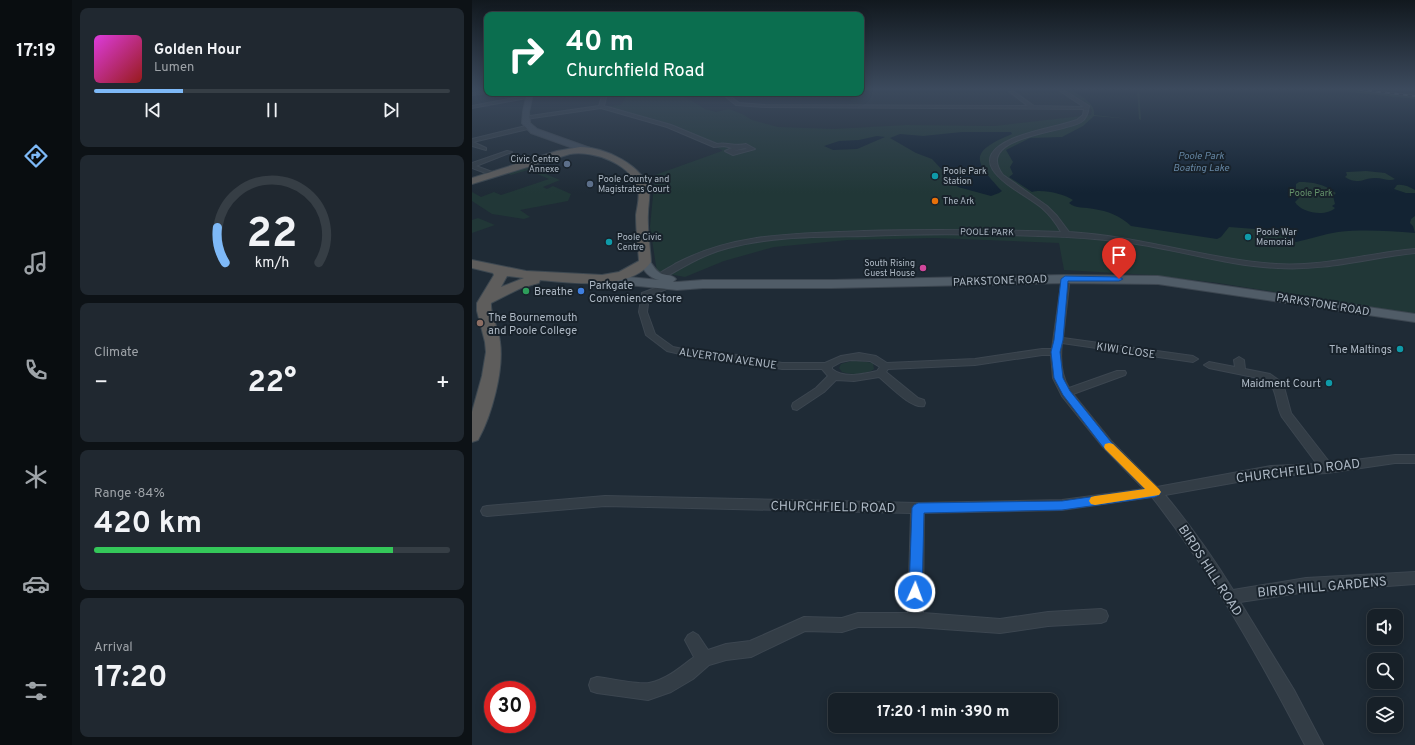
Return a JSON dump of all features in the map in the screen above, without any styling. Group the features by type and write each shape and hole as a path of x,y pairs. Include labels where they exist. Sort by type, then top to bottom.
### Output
{"highway":[{"path":"472,181 560,153 578,150 590,150 625,166 640,180 644,190 639,266"},
{"name":"PARKSTONE ROAD","path":"472,264 498,271 551,278 609,279 639,266"},
{"path":"472,435 476,416 488,385 493,347 483,304 486,297 500,280 501,275 498,271"},
{"path":"483,304 503,290 515,284 551,278"}],"main road":[{"path":"527,124 534,131 590,150"},
{"path":"560,153 569,148 566,142"},
{"path":"639,266 663,282"},
{"name":"PARKSTONE ROAD","path":"609,279 703,284 832,284 1065,279 1168,281 1415,318"}],"street":[{"path":"661,124 716,146 724,144 737,148"},
{"path":"1066,234 1054,216 1040,203 1017,189 996,172 993,161 995,154 1002,146 1030,134 1071,124"},
{"path":"472,143 530,127"},
{"path":"472,143 484,149"},
{"path":"472,165 509,152"},
{"path":"472,165 493,174"},
{"name":"POOLE PARK","path":"663,282 702,255 724,246 743,242 798,236 950,231 1066,234 1111,238 1237,261 1278,266 1311,266 1342,263 1390,253 1415,251"},
{"name":"BIRDS HILL ROAD","path":"1065,279 1057,346 1058,378 1066,393 1107,444 1155,492 1210,565 1288,696 1314,745"},
{"name":"ALVERTON AVENUE","path":"663,282 645,294 643,312 652,335 670,350 702,356 739,358 782,366 826,366 837,359 861,357 878,360 883,370 914,401 920,403"},
{"name":"ALVERTON AVENUE","path":"834,376 848,378 883,370 976,362 1042,352 1057,346"},
{"name":"KIWI CLOSE","path":"1057,346 1193,359"},
{"path":"1210,365 1240,365 1273,379 1278,383 1286,412 1327,468"},
{"path":"797,406 820,390 834,376 828,372 826,366"},
{"path":"1066,393 1120,373"},
{"name":"CHURCHFIELD ROAD","path":"488,511 605,501 918,508 1062,505 1155,492 1271,471 1327,468 1394,459 1415,459"},
{"path":"915,620 918,508"},
{"name":"BIRDS HILL GARDENS","path":"1229,597 1306,586 1415,578"},
{"path":"597,685 648,692 665,686 687,673 704,659 726,652 751,650 804,624 842,625 858,620 915,620 1000,626 1048,619 1101,616"},
{"path":"693,640 704,659"}],"green space":[{"name":"Poole Park","path":"657,124 766,124 778,127 833,129 906,125 995,126 1014,124 1415,124 1415,314 1218,283 1150,275 1064,270 1059,243 935,238 848,240 774,247 724,261 685,277 657,272 650,227 655,175 722,150 684,132"},
{"path":"527,166 560,180 543,187 547,189 553,186 571,194 568,201 520,210 530,217 524,219 492,214 472,201 472,192 481,197 494,192 501,195 549,179 528,170 511,175 507,173"},
{"path":"478,218 495,225 472,233 472,220"},
{"path":"855,360 873,363 874,369 863,373 850,374 842,372 839,368 841,364"}],"water":[{"name":"Poole Park Boating Lake","path":"1085,124 1415,124 1415,190 1400,185 1397,185 1394,189 1406,193 1415,193 1415,216 1411,219 1410,223 1413,226 1415,233 1348,231 1328,234 1296,242 1282,234 1263,233 1255,229 1229,227 1221,237 1217,239 1131,226 1123,219 1104,211 1072,205 1069,203 1073,200 1064,196 1047,192 1032,192 1009,177 1013,174 1010,167 1013,162 1006,150 1030,138 1062,137","holes":["1366,171 1385,173 1395,179 1390,180 1372,178 1354,181 1345,177 1347,175 1346,172","1299,182 1309,182 1327,187 1336,193 1333,196 1335,204 1332,206 1335,208 1331,211 1320,213 1308,211 1298,206 1295,202 1299,198 1296,194 1296,184"]},
{"path":"962,132 1011,132 1012,134 988,146 982,152 980,158 985,172 1002,191 999,193 991,196 958,187 932,159 916,153 890,138 900,134 923,136"},
{"path":"877,136 885,137 857,149 833,150 824,146 839,141 859,140"}],"slow traffic":[{"path":"1095,501 1155,492 1109,447"}],"place":[{"name":"Civic Centre Annexe","path":"567,164"},
{"name":"Poole Park Station","path":"935,176"},
{"name":"Poole County and Magistrates Court","path":"590,184"},
{"name":"The Ark","path":"935,201"},
{"name":"Poole War Memorial","path":"1248,237"},
{"name":"Poole Civic Centre","path":"609,242"},
{"name":"South Rising Guest House","path":"923,268"},
{"name":"Breathe","path":"526,291"},
{"name":"Parkgate Convenience Store","path":"581,291"},
{"name":"The Bournemouth and Poole College","path":"480,323"},
{"name":"The Maltings","path":"1400,349"},
{"name":"Maidment Court","path":"1329,383"}],"route":[{"path":"915,592 918,508 1062,505 1155,492 1107,444 1066,393 1058,378 1056,352 1065,279 1119,279"}]}
